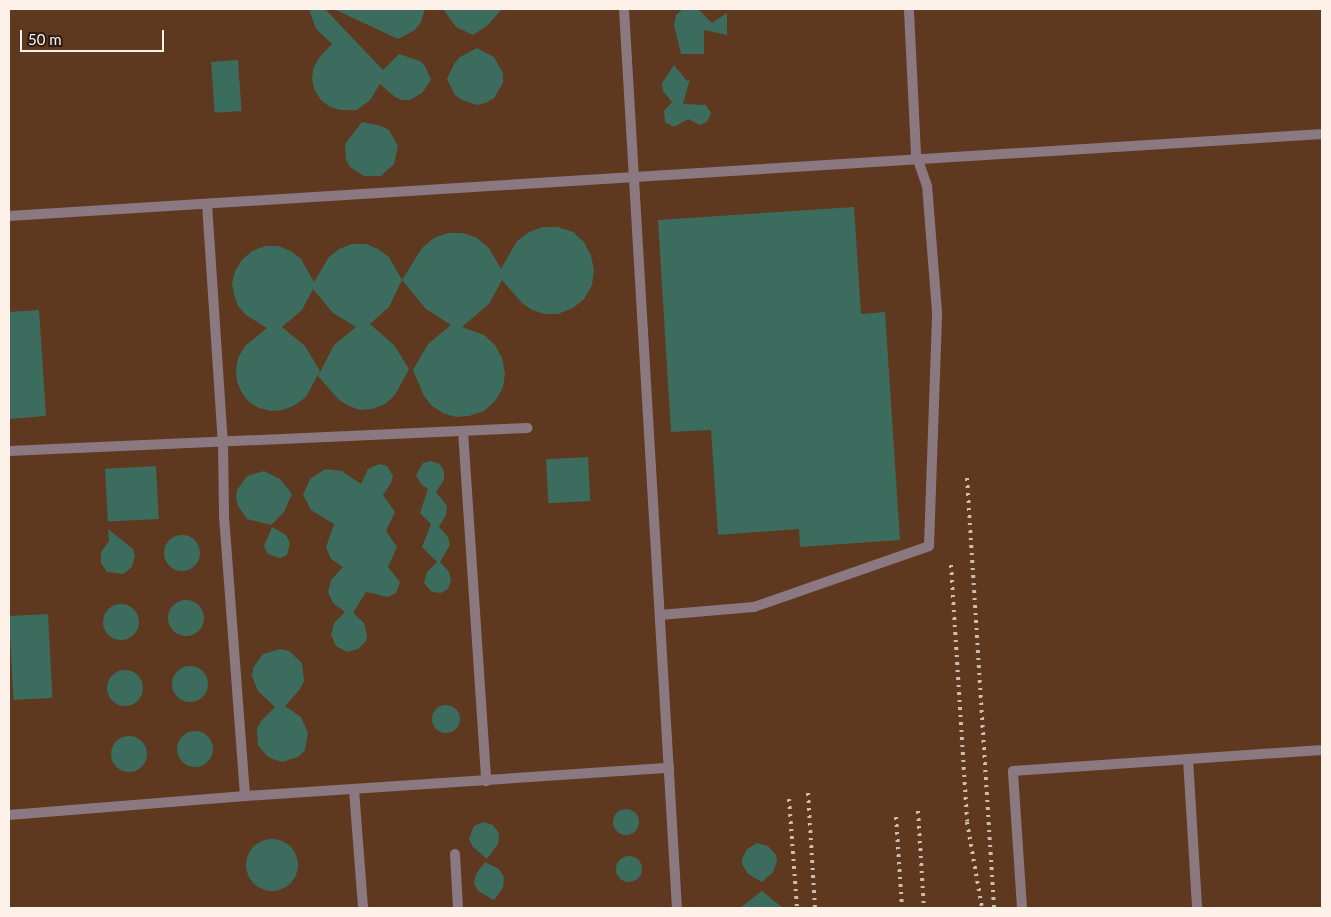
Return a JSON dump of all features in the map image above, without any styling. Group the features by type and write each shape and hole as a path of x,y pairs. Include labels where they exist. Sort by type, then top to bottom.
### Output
{"lane":[{"path":"624,9 677,908"},
{"path":"660,615 754,607 929,546 937,312 927,186 917,158 909,9"},
{"path":"9,216 1322,134"},
{"path":"207,204 223,442 224,516 245,796"},
{"path":"9,451 527,428"},
{"path":"463,431 486,781"},
{"path":"1022,908 1013,771 1322,750"},
{"path":"1188,759 1198,908"},
{"path":"9,815 245,796 669,768"},
{"path":"354,790 362,908"},
{"path":"455,854 458,908"}],"shaded area":[{"path":"9,9 1322,9 1322,908 9,908"}],"building":[{"path":"309,9 325,9 383,70 399,54 420,61 425,66 431,80 422,93 410,100 402,100 395,97 380,84 370,100 357,110 341,110 330,107 321,100 315,91 312,80 313,69 318,59 332,44 316,29"},
{"path":"334,9 425,9 421,22 415,30 398,39"},
{"path":"443,9 502,9 488,25 473,35 456,27"},
{"path":"683,9 699,10 712,23 727,13 727,35 704,30 704,54 681,54 674,25 676,15"},
{"path":"477,48 494,57 503,73 503,83 494,98 486,103 477,105 462,100 455,95 447,79 454,64 460,57"},
{"path":"238,60 242,111 215,113 211,62"},
{"path":"674,65 687,81 690,79 683,104 706,105 711,113 707,122 700,125 688,119 674,127 665,122 664,111 672,102 663,91 662,83"},
{"path":"362,122 381,126 389,130 398,146 394,164 381,176 364,176 350,167 346,160 345,144"},
{"path":"854,207 861,314 885,312 900,540 800,547 799,529 718,535 711,430 671,432 658,220"},
{"path":"543,227 558,227 573,232 584,242 591,256 594,270 592,285 584,299 573,308 558,314 545,314 532,310 522,303 502,280 489,304 462,327 484,335 495,345 502,358 505,373 503,388 495,401 484,411 469,416 456,417 443,413 432,406 424,396 413,370 428,344 451,325 426,309 402,280 422,248 434,238 448,233 463,233 477,238 489,248 501,269 517,241 529,232"},
{"path":"352,244 366,244 378,249 389,257 402,280 389,307 370,324 394,345 409,369 395,395 385,404 372,409 360,410 349,406 339,400 318,376 334,345 356,327 333,313 313,289 302,310 282,327 305,346 320,371 306,397 295,405 283,410 271,411 259,408 249,402 242,393 237,382 238,358 245,346 267,328 246,315 238,306 234,295 232,283 235,271 242,260 252,251 265,246 278,246 291,251 301,259 314,282 329,257 339,249"},
{"path":"39,310 46,416 9,419 9,312"},
{"path":"588,457 590,501 548,503 546,459"},
{"path":"431,461 440,464 444,471 444,480 436,492 447,506 446,515 439,527 448,537 450,545 440,562 449,572 451,581 448,589 441,593 432,592 424,583 427,572 437,562 422,547 431,524 420,513 428,489 421,484 416,475 423,463"},
{"path":"379,464 387,466 393,476 383,495 395,512 386,531 397,547 388,567 400,582 396,593 388,597 366,592 353,613 364,623 367,635 366,641 358,649 347,652 336,646 331,635 334,623 345,612 333,603 328,592 331,580 343,567 331,559 326,547 334,524 311,510 303,495 310,479 325,469 342,471 361,484 368,469"},
{"path":"156,466 159,519 108,522 105,469"},
{"path":"264,471 280,479 292,494 284,512 271,525 247,519 238,506 236,498 237,490 247,476"},
{"path":"272,527 286,535 290,543 287,555 280,558 268,554 264,546"},
{"path":"108,529 133,549 135,555 132,567 123,574 107,572 101,563 101,552 109,541"},
{"path":"182,535 194,541 200,553 194,565 182,571 170,565 164,553 170,541"},
{"path":"186,600 198,606 204,618 198,630 186,636 174,630 168,618 174,606"},
{"path":"121,604 133,610 139,622 133,634 121,640 109,634 103,622 109,610"},
{"path":"48,614 52,698 13,700 9,616"},
{"path":"280,649 289,651 302,663 304,681 300,689 285,706 301,717 308,733 305,750 298,757 282,762 268,757 258,745 257,729 261,721 275,707 258,691 252,676 253,668 263,654"},
{"path":"190,666 202,672 208,684 202,696 190,702 178,696 172,684 178,672"},
{"path":"125,670 137,676 143,688 137,700 125,706 113,700 107,688 113,676"},
{"path":"446,705 456,709 460,719 456,729 446,733 436,729 432,719 436,709"},
{"path":"195,731 207,737 213,749 207,761 195,767 183,761 177,749 183,737"},
{"path":"129,736 141,742 147,754 141,766 129,772 117,766 111,754 117,742"},
{"path":"626,809 635,813 639,822 635,831 626,835 617,831 613,822 617,813"},
{"path":"483,822 493,825 499,833 498,844 487,859 473,847 469,839 474,826"},
{"path":"267,839 277,839 291,846 298,860 298,870 291,884 277,891 267,891 257,887 250,880 246,870 246,860 250,850 257,843"},
{"path":"757,843 768,846 776,855 777,861 773,872 762,882 748,874 742,864 742,859 747,849"},
{"path":"629,856 638,860 642,869 638,878 629,882 620,878 616,869 620,860"},
{"path":"485,862 499,869 504,877 503,888 494,900 478,891 474,883 476,874"},
{"path":"762,891 783,908 740,908"}],"railway":[{"path":"967,478 994,908"},
{"path":"951,565 967,822 982,908"},
{"path":"808,793 815,908"},
{"path":"789,799 797,908"},
{"path":"918,811 924,908"},
{"path":"896,817 902,908"}]}
